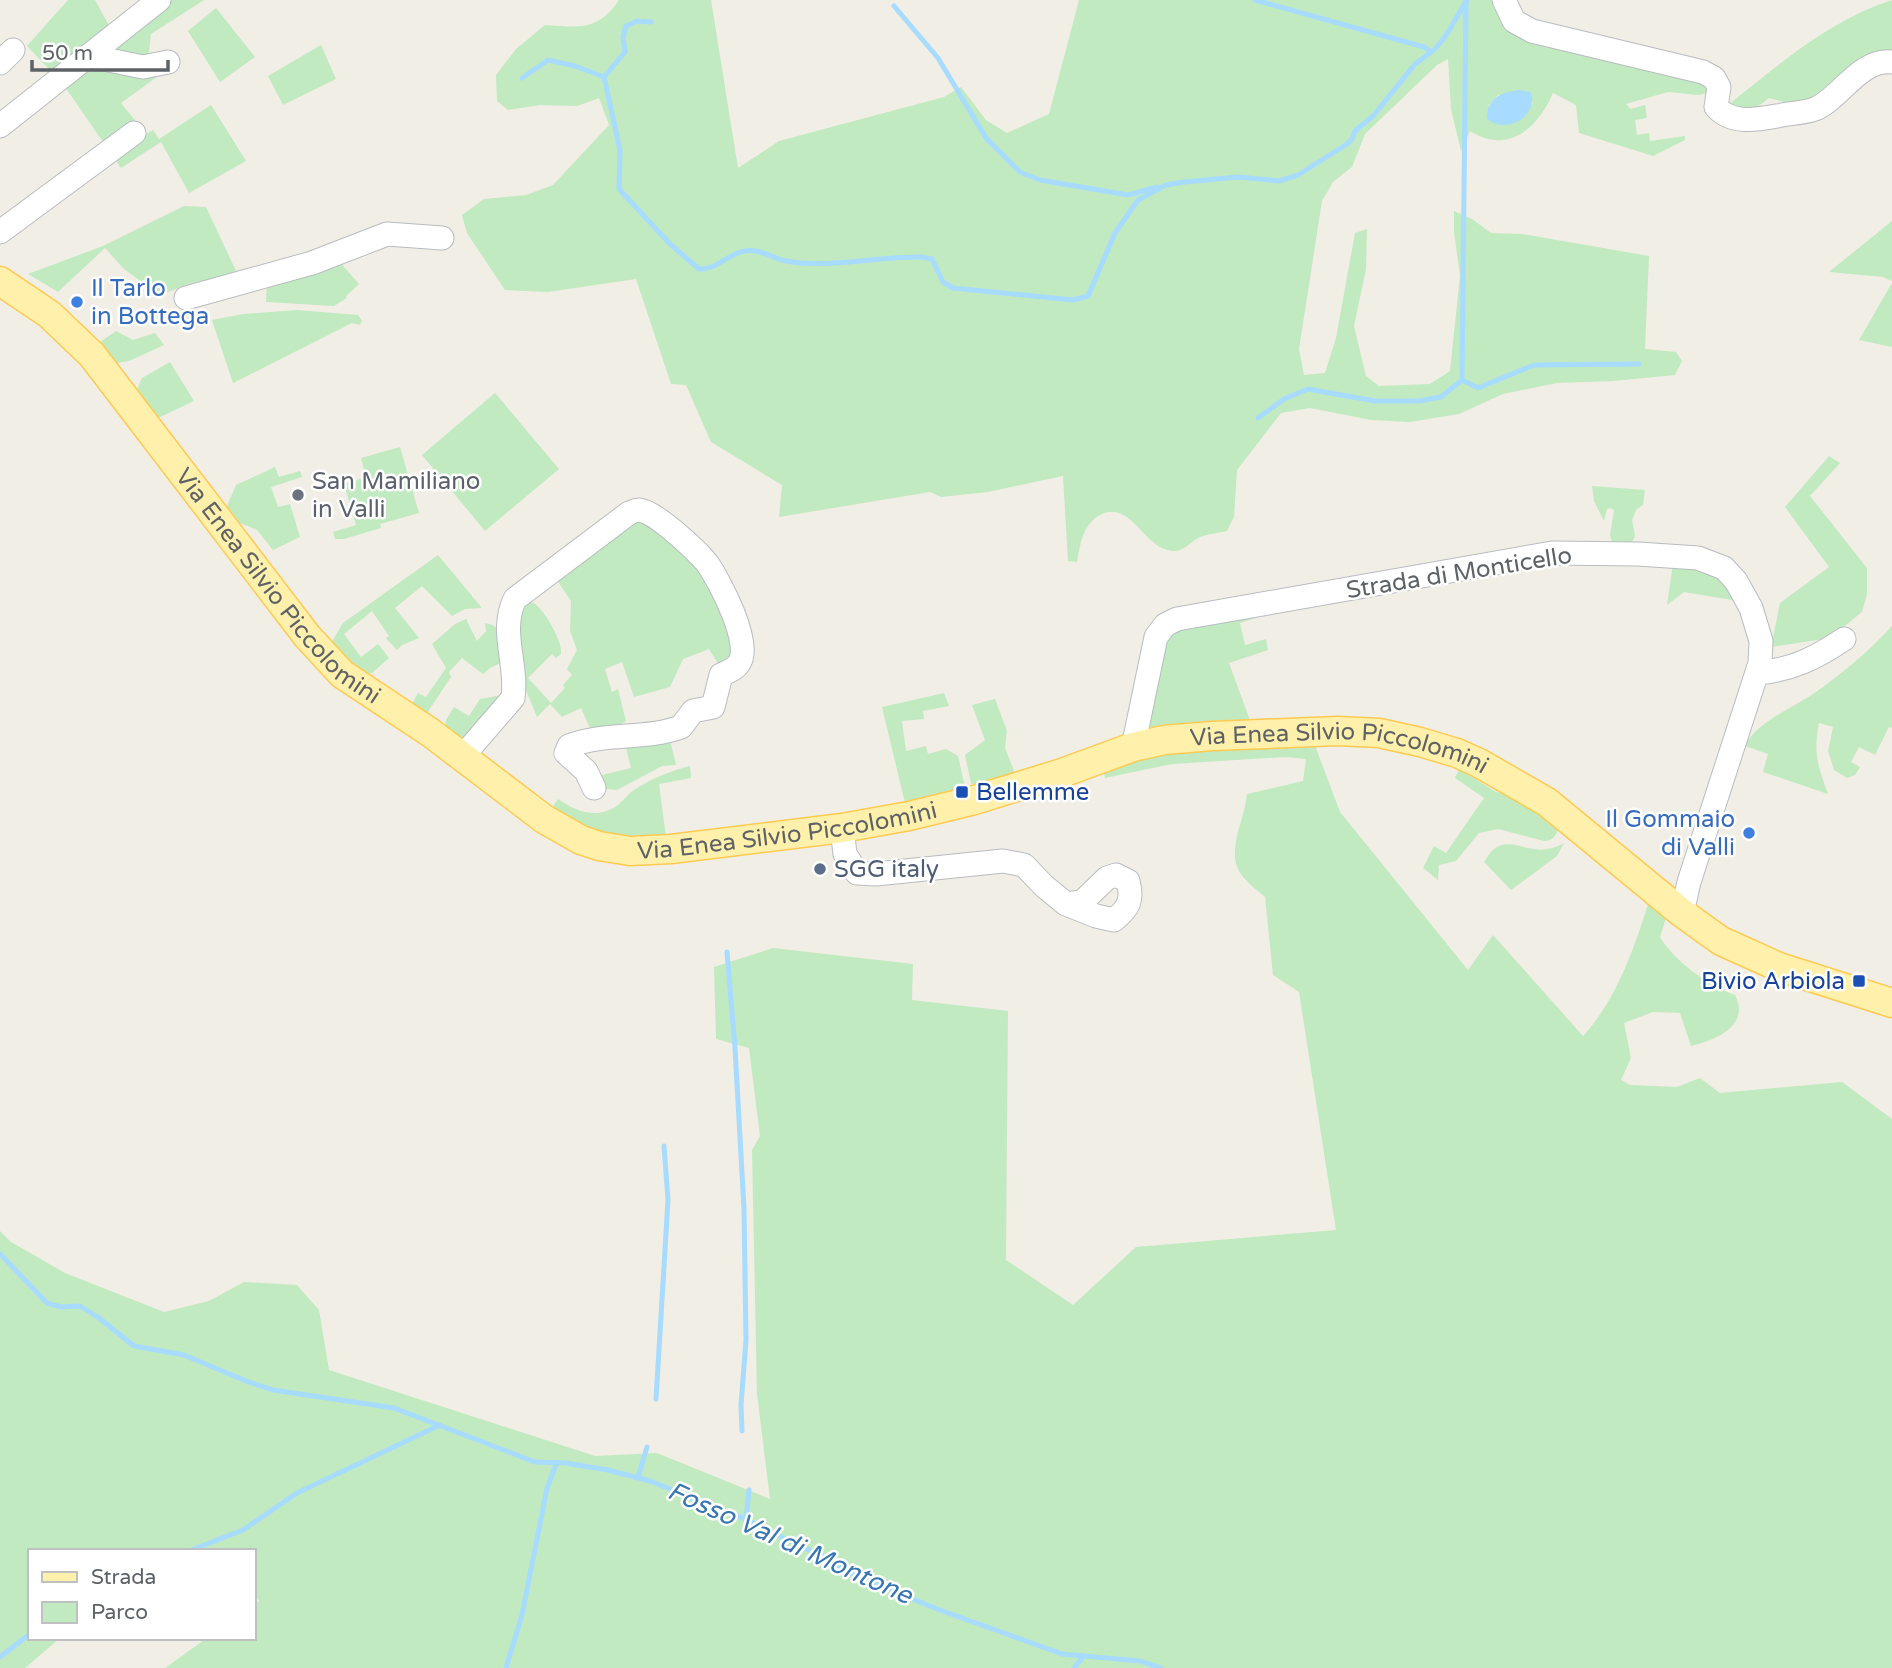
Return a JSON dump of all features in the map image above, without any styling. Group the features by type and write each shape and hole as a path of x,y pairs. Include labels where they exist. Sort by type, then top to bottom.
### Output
{"main road":[{"name":"Via Enea Silvio Piccolomini","path":"0,281 49,314 92,355 302,630 332,665 575,837 599,846 630,851 661,850 842,828 971,801 1154,741 1318,731 1379,733 1432,745 1479,763 1547,802 1682,913 1741,952 1798,974 1891,999"}],"street":[{"path":"0,126 159,0"},
{"path":"1504,0 1514,21 1532,32 1703,72 1714,78 1720,87 1716,107 1724,116 1749,121 1815,109 1871,66 1884,61 1892,62"},
{"path":"89,56 143,67 155,67 168,62"},
{"path":"0,232 134,133"},
{"path":"186,298 312,263 387,234 442,238"},
{"path":"463,756 513,698 513,661 507,629 508,611 515,599 629,513 639,510 653,515 709,566 735,616 741,637 741,661 738,666 721,675 713,707 694,711 681,727 605,736 569,746 566,753 586,771 594,788"},
{"name":"Strada di Monticello","path":"1133,747 1156,637 1165,625 1177,619 1552,553 1698,558 1724,568 1736,581 1751,608 1761,641 1760,663 1689,882 1682,913"},
{"path":"1757,673 1815,659 1844,639"},
{"path":"842,828 845,854 857,873 876,874 1003,861 1024,864 1044,887 1066,904"}],"green space":[{"path":"68,0 95,0 112,31 55,75 27,46"},
{"path":"171,0 204,0 151,34 148,60 102,55"},
{"path":"619,0 711,0 738,168 779,141 944,97 961,87 986,120 1007,133 1049,114 1079,0 1498,0 1503,18 1705,77 1711,92 1699,95 1668,92 1626,104 1631,109 1645,105 1647,118 1635,120 1637,135 1649,133 1650,141 1685,136 1685,140 1653,156 1579,133 1576,105 1553,93 1539,117 1520,134 1497,140 1484,138 1470,131 1461,151 1451,109 1448,59 1437,65 1365,134 1352,167 1333,182 1322,201 1299,349 1304,375 1325,373 1336,338 1355,233 1367,229 1366,269 1354,326 1366,376 1379,386 1430,384 1450,371 1460,276 1454,211 1472,219 1491,233 1522,234 1649,256 1645,349 1676,352 1682,361 1675,375 1557,383 1503,394 1459,414 1410,422 1371,420 1310,408 1281,413 1237,470 1234,517 1227,531 1200,537 1176,551 1162,548 1129,519 1120,513 1111,512 1094,519 1083,536 1077,562 1068,561 1063,476 988,492 941,497 930,492 779,517 782,485 711,442 686,385 671,384 636,279 548,292 505,290 467,233 462,215 484,199 526,195 553,185 609,125 599,98 577,106 540,105 508,110 497,101 496,75 516,49 545,25 587,25 603,18","holes":["1498,95 1533,102 1525,116 1488,106"]},
{"path":"1892,0 1892,55 1801,107 1769,98 1748,114 1728,105 1826,31"},
{"path":"216,8 255,57 220,82 188,31"},
{"path":"321,45 336,79 283,105 268,76"},
{"path":"88,65 161,74 121,103 146,134 153,130 159,139 211,105 246,161 189,193 161,142 121,168 63,84"},
{"path":"184,206 206,207 237,273 189,284 160,295 124,269 105,248 58,292 28,274 103,246"},
{"path":"1892,221 1892,281 1883,277 1829,272"},
{"path":"337,259 359,284 347,298 334,306 266,302 267,283"},
{"path":"1892,283 1892,347 1859,340"},
{"path":"297,310 358,315 362,321 360,325 352,323 233,383 212,320 243,314"},
{"path":"116,331 133,340 155,333 164,345 129,361 116,363 100,342"},
{"path":"170,362 194,401 158,418 137,390 142,378"},
{"path":"495,393 559,469 485,531 422,455"},
{"path":"400,447 419,513 380,524 381,528 335,539 333,532 356,525 344,484 366,477 361,458"},
{"path":"1829,456 1840,463 1810,496 1867,568 1867,594 1862,612 1830,638 1771,647 1780,603 1829,567 1785,507"},
{"path":"275,467 279,477 300,471 302,477 271,487 278,507 290,504 300,537 273,550 257,530 240,523 227,506 236,485"},
{"path":"1592,486 1645,490 1643,505 1636,510 1632,520 1635,536 1630,546 1613,546 1610,535 1614,510 1607,509 1604,521 1594,501"},
{"path":"637,516 695,557 727,612 735,657 719,665 709,649 683,659 670,687 634,697 622,662 605,669 612,692 618,689 626,721 613,728 590,728 581,708 562,717 550,704 537,717 526,690 515,627 523,603 532,602 544,613 561,649 561,654 556,658 552,654 528,678 551,703 565,688 563,685 572,675 567,669 577,650 570,631 571,601 553,574"},
{"path":"438,555 482,608 465,609 452,616 422,586 395,608 419,638 397,650 386,638 389,636 372,611 344,634 361,657 378,644 389,658 372,673 361,674 330,645 343,623"},
{"path":"1673,564 1721,575 1738,601 1684,592 1667,605"},
{"path":"1263,609 1262,616 1240,623 1245,645 1266,639 1268,650 1229,663 1251,723 1141,733 1166,629"},
{"path":"466,619 477,641 486,631 485,623 500,632 507,660 483,674 462,658 449,672 451,677 427,713 412,704 418,693 426,697 446,668 432,644 455,624"},
{"path":"1892,626 1892,728 1889,727 1875,755 1859,747 1851,762 1860,767 1855,775 1847,778 1834,770 1828,751 1833,727 1819,723 1816,743 1818,759 1828,794 1763,772 1768,754 1745,746 1756,731 1834,679"},
{"path":"944,693 949,706 923,711 924,719 902,721 906,751 926,746 928,754 946,749 958,756 965,787 905,803 882,707"},
{"path":"502,695 463,739 445,727 454,707 469,716 480,699"},
{"path":"995,699 1007,731 1005,748 1016,776 977,787 971,783 965,755 985,740 972,705"},
{"path":"669,736 676,765 662,766 617,790 599,788 594,777 631,768 624,740"},
{"path":"1314,743 1340,812 1468,970 1493,935 1583,1036 1615,990 1649,901 1666,918 1660,937 1666,946 1693,972 1735,995 1739,1006 1738,1015 1728,1030 1691,1046 1680,1013 1653,1012 1624,1023 1631,1058 1621,1080 1630,1085 1677,1087 1700,1078 1720,1093 1842,1082 1892,1119 1892,1668 165,1668 204,1640 256,1640 256,1603 259,1601 256,1596 256,1549 28,1549 28,1640 58,1640 25,1668 0,1668 0,1231 11,1242 65,1273 164,1312 209,1301 244,1282 297,1285 319,1310 329,1370 595,1456 657,1453 770,1499 757,1394 752,1150 760,1136 749,1048 716,1039 714,967 773,948 913,964 912,1000 1008,1011 1006,1260 1073,1305 1136,1247 1336,1230 1299,992 1273,975 1265,897 1243,877 1235,856 1247,794 1303,781 1306,759 1286,757 1172,764 1105,778 1103,768 1170,754"},
{"path":"690,766 691,778 659,784 666,837 633,836 593,830 550,810 558,799 580,811 595,813 610,810 648,782"},
{"path":"1459,769 1556,823 1556,835 1544,841 1498,829 1479,833 1456,861 1439,865 1438,880 1423,868 1434,846 1446,853 1484,798 1455,778"},
{"path":"1564,843 1557,856 1511,890 1484,862 1494,849 1506,844 1544,850"}],"water":[{"path":"1519,90 1530,92 1532,96 1532,104 1524,117 1517,122 1502,125 1487,119 1489,106 1496,98"}],"waterway":[{"path":"1255,0 1424,47 1431,52"},
{"path":"522,78 548,60 575,66 604,77 620,150 619,189 670,244 699,269 711,267 750,250 786,261 820,264 922,257 932,259 943,282 953,288 1073,300 1088,296 1115,233 1138,200 1166,185 1184,182 1238,177 1279,181 1298,175 1347,144 1355,131 1374,115 1415,64 1434,50 1445,37 1467,0"},
{"path":"1258,418 1284,399 1308,389 1375,401 1419,401 1441,397 1462,380 1466,2"},
{"path":"894,6 938,58 986,138 1020,172 1040,180 1128,195 1157,187"},
{"path":"604,77 625,52 623,37 626,26 637,21 651,22"},
{"path":"1462,380 1478,388 1534,365 1639,364"},
{"path":"727,952 744,1209 746,1340 741,1405 742,1431"},
{"path":"656,1399 668,1200 664,1146"},
{"name":"Fosso Val di Montone","path":"0,1254 47,1303 61,1307 80,1306 134,1346 184,1355 273,1390 394,1408 535,1462 566,1463 650,1481 736,1515 850,1573 937,1609 1062,1654 1140,1661 1161,1668"},
{"path":"194,1549 243,1530 297,1493 440,1425"},
{"path":"638,1477 647,1447"},
{"path":"506,1668 522,1615 547,1488 557,1462"},
{"path":"746,1520 749,1490"},
{"path":"0,1657 28,1636"},
{"path":"1074,1668 1082,1658"}],"place":[{"name":"Il Tarlo in Bottega","path":"77,302"},
{"name":"San Mamiliano in Valli","path":"298,495"},
{"name":"Bellemme","path":"962,792"},
{"name":"Il Gommaio di Valli","path":"1749,833"},
{"name":"SGG italy","path":"820,869"},
{"name":"Bivio Arbiola","path":"1859,981"}]}
